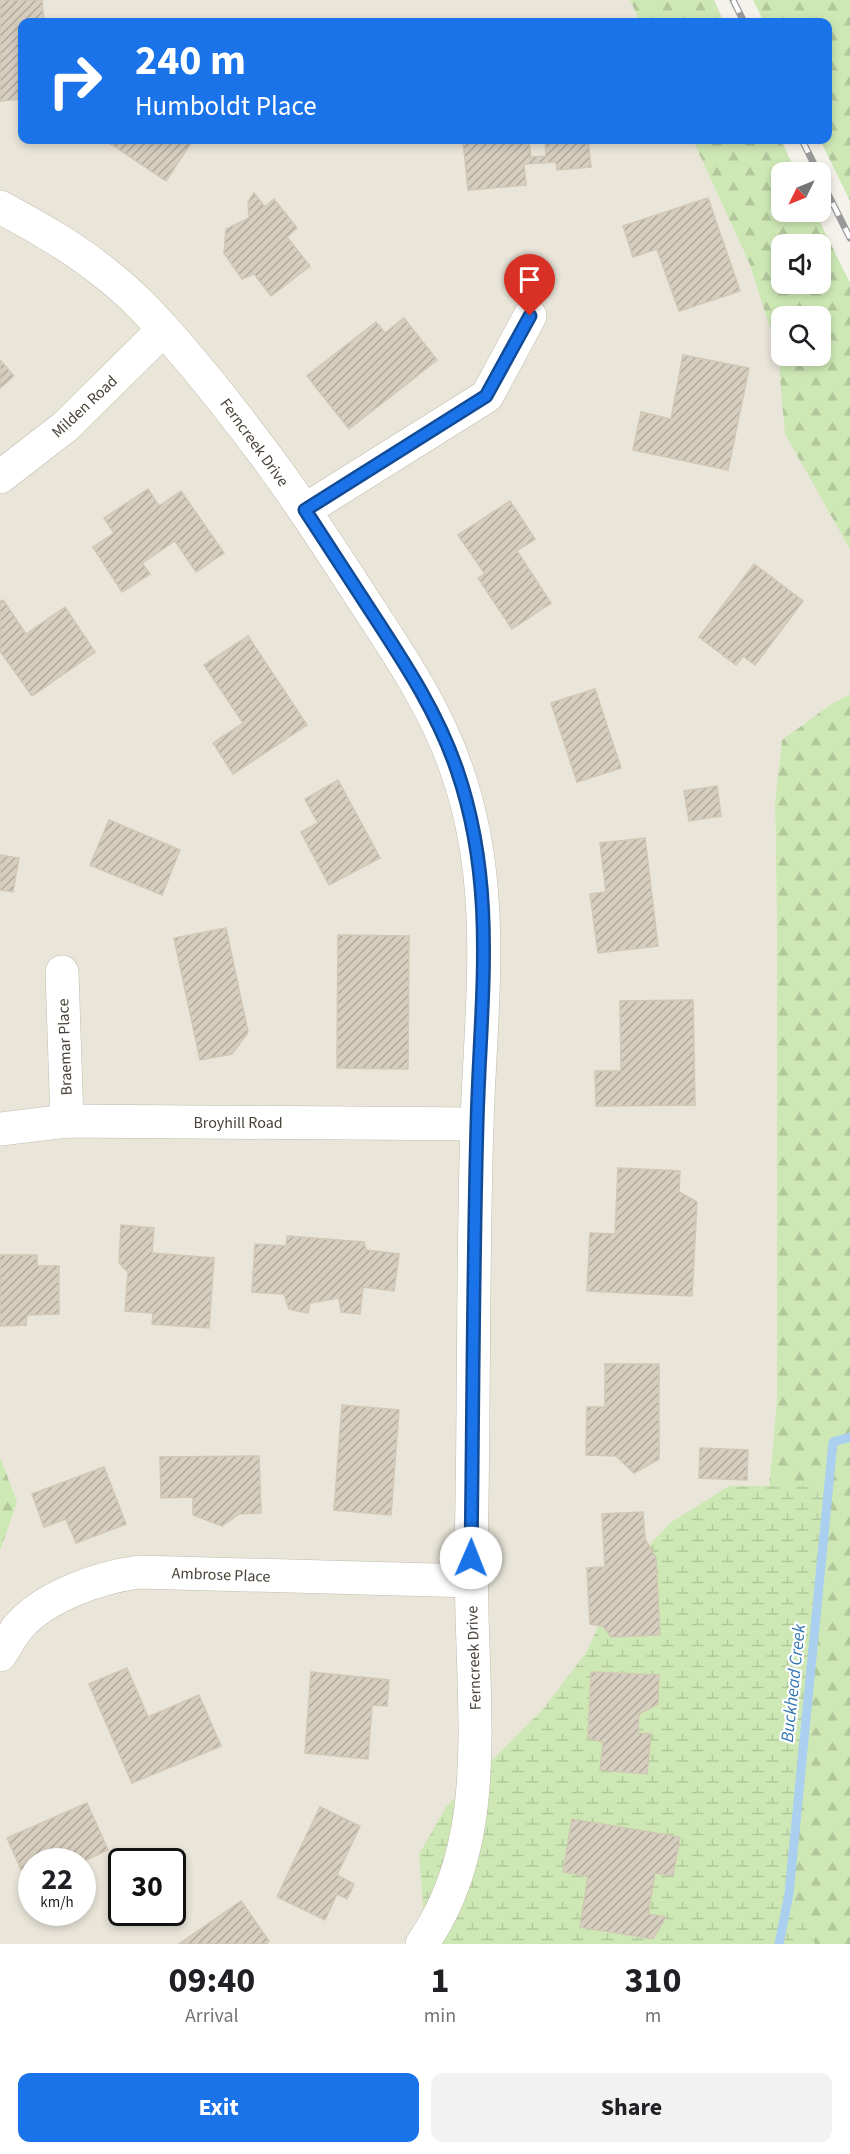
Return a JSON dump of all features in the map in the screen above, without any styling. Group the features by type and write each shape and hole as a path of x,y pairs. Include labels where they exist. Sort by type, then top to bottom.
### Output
{"street":[{"name":"Ferncreek Drive","path":"0,207 71,248 106,273 164,329 240,419 305,510 414,678 442,732 458,771 474,830 483,891 485,952 477,1124 471,1581 476,1758 471,1816 456,1878 437,1924 422,1944"},
{"path":"305,510 486,396 530,316"},
{"name":"Milden Road","path":"0,477 66,426 164,329"},
{"name":"Braemar Place","path":"62,972 67,1121"},
{"name":"Broyhill Road","path":"0,1129 67,1121 477,1124"},
{"name":"Ambrose Place","path":"0,1654 21,1624 41,1608 87,1583 113,1575 139,1572 471,1581"}],"shaded area":[{"path":"0,0 630,0 638,18 18,18 18,144 695,144 750,265 771,329 771,366 784,366 850,527 850,694 833,703 782,740 775,802 777,1400 750,1699 703,1944 0,1944"}],"green space":[{"path":"630,0 714,0 722,18 638,18"},
{"path":"753,0 850,0 850,201 822,144 832,144 832,18 762,18"},
{"path":"695,144 783,144 791,162 771,162 771,222 820,222 826,234 771,234 771,294 831,294 831,244 850,283 850,549 785,434 779,366 831,366 831,306 771,306 771,331 750,265"},
{"path":"850,694 850,1944 703,1944 750,1699 777,1400 775,802 782,740 833,703"},
{"path":"0,1457 17,1502 0,1551"},
{"path":"729,1486 830,1486 789,1894 815,1944 426,1944 419,1854 446,1807 544,1708 586,1653 618,1583 644,1551 670,1523"}],"building":[{"path":"0,0 42,0 44,18 18,18 18,99 0,101"},
{"path":"111,144 190,144 166,181"},
{"path":"463,144 529,144 531,157 546,156 545,144 588,144 591,167 557,170 556,162 524,164 526,185 468,190"},
{"path":"254,193 265,207 274,199 297,228 287,237 310,266 271,296 254,274 242,279 224,253 226,229 249,218 248,202"},
{"path":"708,198 740,291 679,311 657,249 633,257 623,226"},
{"path":"404,318 437,360 349,429 307,376 376,322 385,333"},
{"path":"683,355 749,368 728,470 633,450 641,412 671,419"},
{"path":"0,360 14,376 0,388"},
{"path":"148,489 159,506 181,491 224,553 196,572 175,541 142,563 150,574 122,592 93,547 114,533 104,518"},
{"path":"510,501 535,539 517,551 551,603 512,629 478,578 485,574 458,535"},
{"path":"754,564 803,601 755,665 743,656 736,665 699,637"},
{"path":"3,600 26,634 65,607 95,652 32,696 0,651 0,602"},
{"path":"248,636 307,725 233,774 213,743 243,723 204,665"},
{"path":"595,689 621,768 577,782 551,703"},
{"path":"338,780 380,858 329,885 301,832 318,823 305,799"},
{"path":"717,786 721,816 689,821 684,791"},
{"path":"109,820 180,850 162,895 90,865"},
{"path":"645,838 658,946 598,953 590,894 606,892 600,843"},
{"path":"0,855 19,858 13,892 0,890"},
{"path":"226,928 248,1032 232,1054 200,1060 174,938"},
{"path":"338,935 409,936 408,1069 337,1068"},
{"path":"693,1000 695,1105 596,1106 595,1071 621,1071 620,1001"},
{"path":"618,1168 680,1171 679,1192 697,1202 692,1296 587,1291 590,1233 615,1234"},
{"path":"121,1225 154,1228 152,1253 214,1258 209,1328 152,1324 153,1313 125,1311 128,1272 119,1263"},
{"path":"287,1236 364,1242 366,1250 399,1254 394,1291 363,1287 360,1314 341,1312 339,1298 310,1303 308,1313 289,1309 284,1294 252,1292 255,1244 286,1246"},
{"path":"0,1255 37,1255 37,1266 59,1266 59,1314 27,1315 26,1325 0,1326"},
{"path":"605,1364 659,1364 659,1459 634,1473 616,1456 586,1455 587,1407 605,1407"},
{"path":"342,1405 399,1410 391,1515 334,1510"},
{"path":"700,1448 748,1450 747,1480 699,1478"},
{"path":"259,1456 261,1513 239,1514 222,1526 193,1515 193,1497 161,1498 160,1457"},
{"path":"104,1467 126,1524 76,1543 66,1519 44,1527 32,1494"},
{"path":"643,1512 645,1539 656,1558 660,1635 611,1637 603,1626 590,1624 587,1568 605,1567 602,1514"},
{"path":"127,1668 148,1717 199,1695 221,1746 132,1783 89,1684"},
{"path":"311,1672 389,1680 387,1706 372,1705 368,1759 305,1753"},
{"path":"591,1672 659,1675 658,1704 639,1714 638,1733 651,1734 647,1774 600,1770 603,1742 588,1738"},
{"path":"87,1803 108,1850 96,1856 96,1848 18,1848 18,1863 7,1838"},
{"path":"320,1807 360,1826 337,1875 354,1884 347,1899 337,1894 325,1920 277,1897"},
{"path":"572,1819 680,1837 673,1876 655,1873 648,1914 666,1917 653,1939 580,1927 588,1876 563,1872"},
{"path":"241,1901 269,1941 266,1944 179,1944"}],"waterway":[{"name":"Buckhead Creek","path":"779,1944 789,1894 833,1442 850,1437"}],"railway":[{"path":"733,0 742,18"},
{"path":"804,144 813,162"},
{"path":"831,200 850,238"}],"route":[{"path":"471,1558 477,1124 485,952 483,891 474,830 458,771 442,732 414,678 305,510 486,396 530,316"}]}
